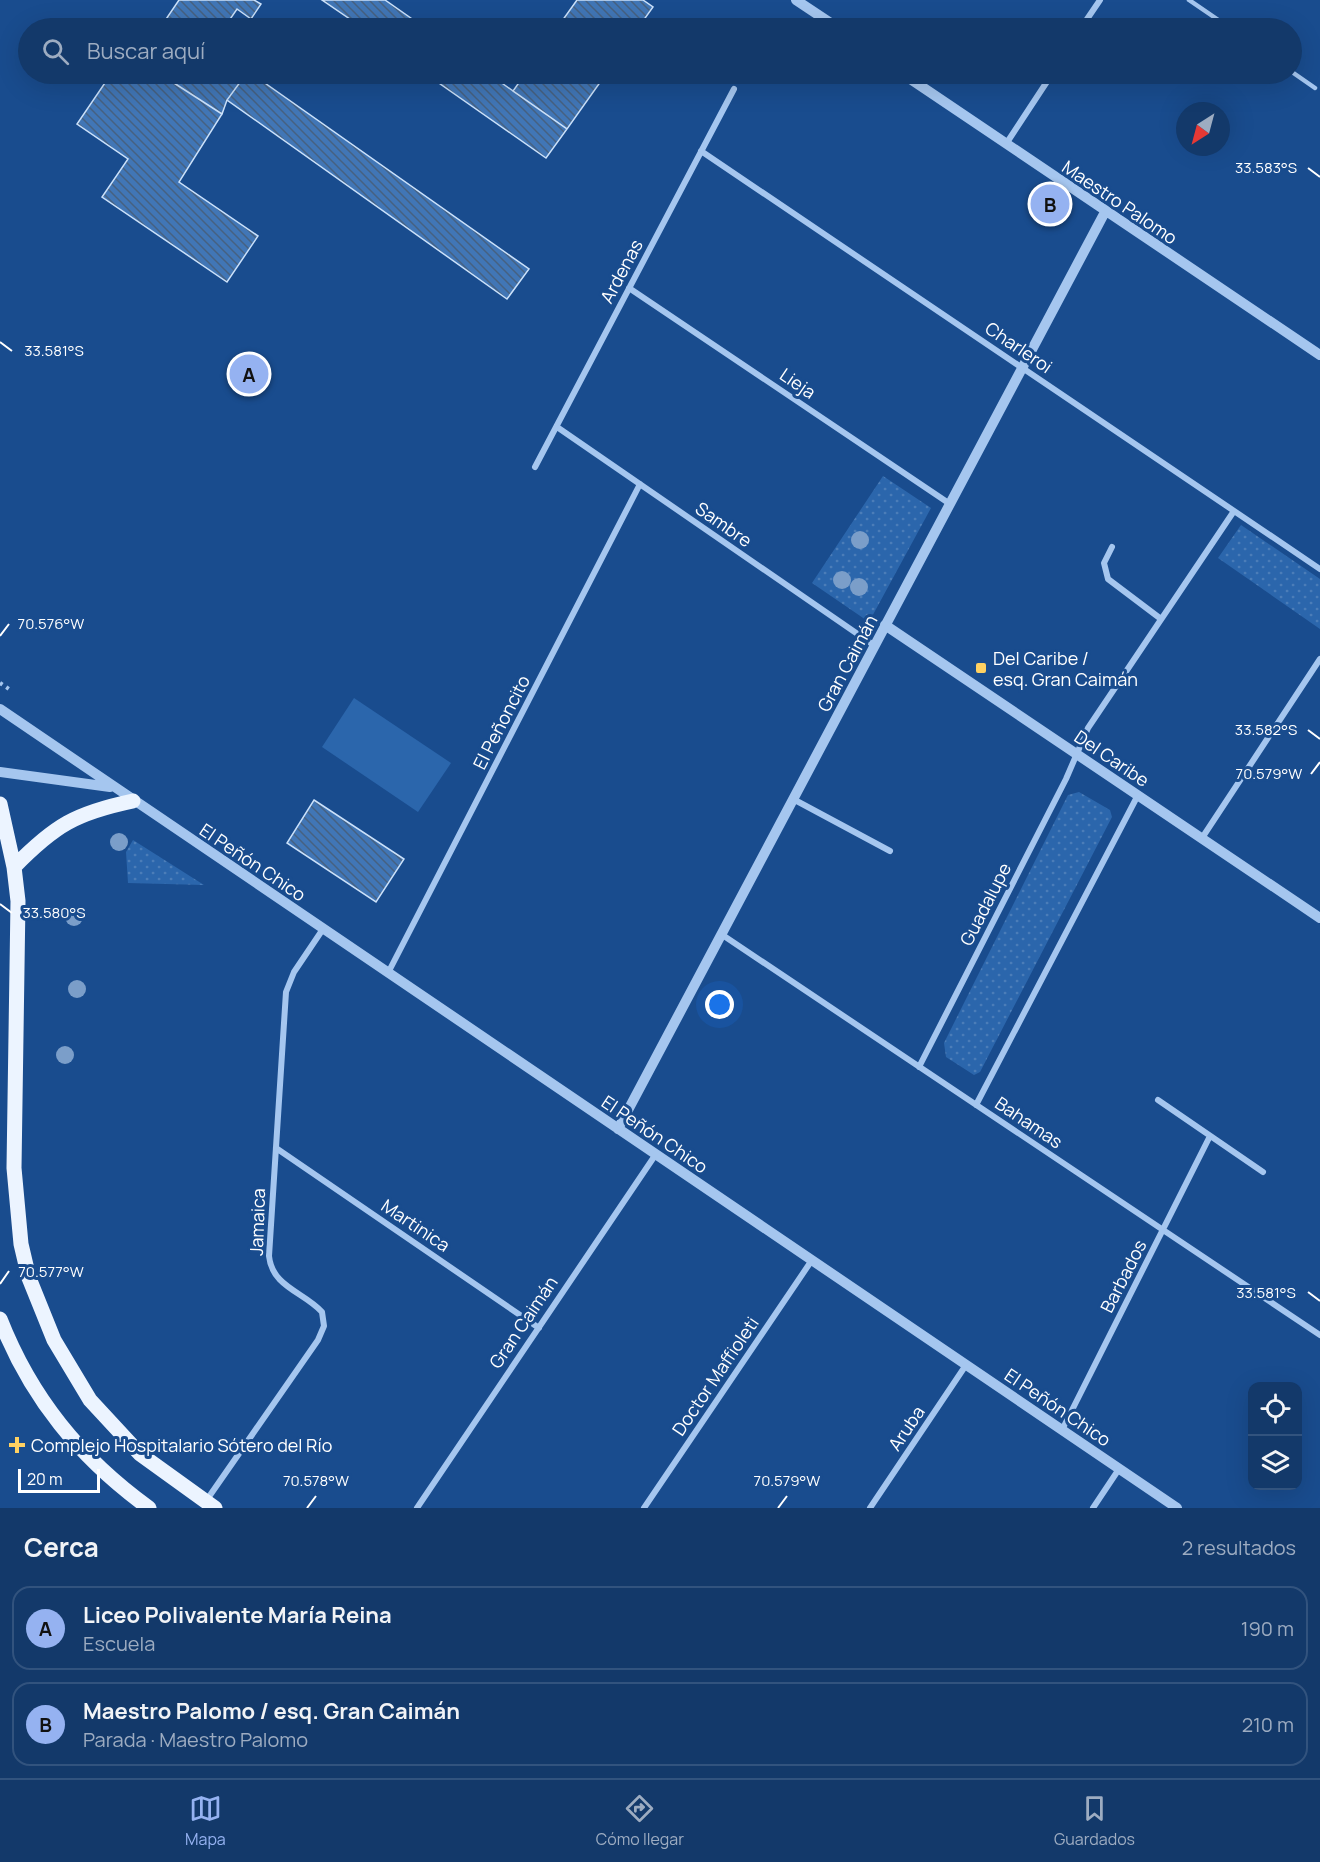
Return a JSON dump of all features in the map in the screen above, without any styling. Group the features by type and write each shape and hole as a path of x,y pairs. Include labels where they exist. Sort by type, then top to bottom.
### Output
{"main road":[{"path":"14,867 48,834 62,824 96,810 133,801"},
{"path":"0,804 14,867 18,901 14,1168 19,1233 29,1278 54,1340 90,1400 140,1454 210,1505"},
{"path":"0,1319 14,1353 56,1421 97,1466 149,1508"}],"street":[{"path":"796,0 823,18"},
{"path":"1088,18 1100,0"},
{"name":"Maestro Palomo","path":"918,84 1320,355"},
{"path":"1006,144 1045,84"},
{"name":"Ardenas","path":"536,467 734,89"},
{"name":"Charleroi","path":"701,151 1320,569"},
{"name":"Gran Caimán","path":"618,1129 1105,212"},
{"name":"Lieja","path":"629,288 950,504"},
{"name":"Sambre","path":"557,427 874,646"},
{"name":"El Peñoncito","path":"388,973 640,484"},
{"name":"Guadalupe","path":"919,1067 1088,728 1234,511"},
{"path":"1112,547 1104,563 1108,579 1161,619"},
{"name":"Del Caribe","path":"885,625 1320,918"},
{"path":"1202,838 1320,659"},
{"name":"El Peñón Chico","path":"0,709 1177,1508"},
{"name":"El Peñón Chico","path":"0,772 115,788"},
{"path":"976,1105 1138,795"},
{"path":"793,799 890,851"},
{"name":"Jamaica","path":"210,1505 318,1340 324,1326 322,1312 279,1280 270,1264 286,992 294,972 323,929"},
{"name":"Bahamas","path":"721,934 1320,1335"},
{"path":"1158,1100 1263,1172"},
{"name":"Barbados","path":"1062,1430 1210,1136"},
{"name":"Martinica","path":"276,1148 539,1328"},
{"name":"Gran Caimán","path":"417,1508 656,1154"},
{"name":"Doctor Maffioleti","path":"644,1508 812,1260"},
{"name":"Aruba","path":"870,1508 966,1365"},
{"path":"1093,1508 1119,1469"}],"lane":[{"path":"1189,0 1215,18"},
{"path":"1302,79 1315,88"}],"shaded area":[{"path":"883,476 931,508 869,622 812,583"},
{"path":"1241,525 1320,579 1320,629 1218,558"},
{"path":"354,698 451,763 418,812 322,747"},
{"path":"1079,792 1110,810 1112,817 980,1072 974,1075 946,1057 944,1043 1068,795"},
{"path":"133,840 204,885 128,883 126,852"}],"building":[{"path":"179,0 254,0 261,4 252,18 237,9 231,18 167,18"},
{"path":"322,0 385,0 411,18 348,18"},
{"path":"577,0 643,0 653,7 645,18 564,18"},
{"path":"104,84 176,84 222,114 179,182 258,236 227,282 102,197 128,159 77,124"},
{"path":"176,84 239,84 227,100 222,114"},
{"path":"239,84 266,84 529,269 507,299 227,100"},
{"path":"440,84 503,84 567,129 546,158"},
{"path":"518,84 599,84 567,129 513,91"},
{"path":"314,800 404,859 376,902 287,843"}],"place":[{"name":"Maestro Palomo / esq. Gran Caimán","path":"1050,204"},
{"name":"Liceo Polivalente María Reina","path":"249,374"},
{"name":"Del Caribe / esq. Gran Caimán","path":"981,668"},
{"name":"Complejo Hospitalario Sótero del Río","path":"17,1445"}]}
